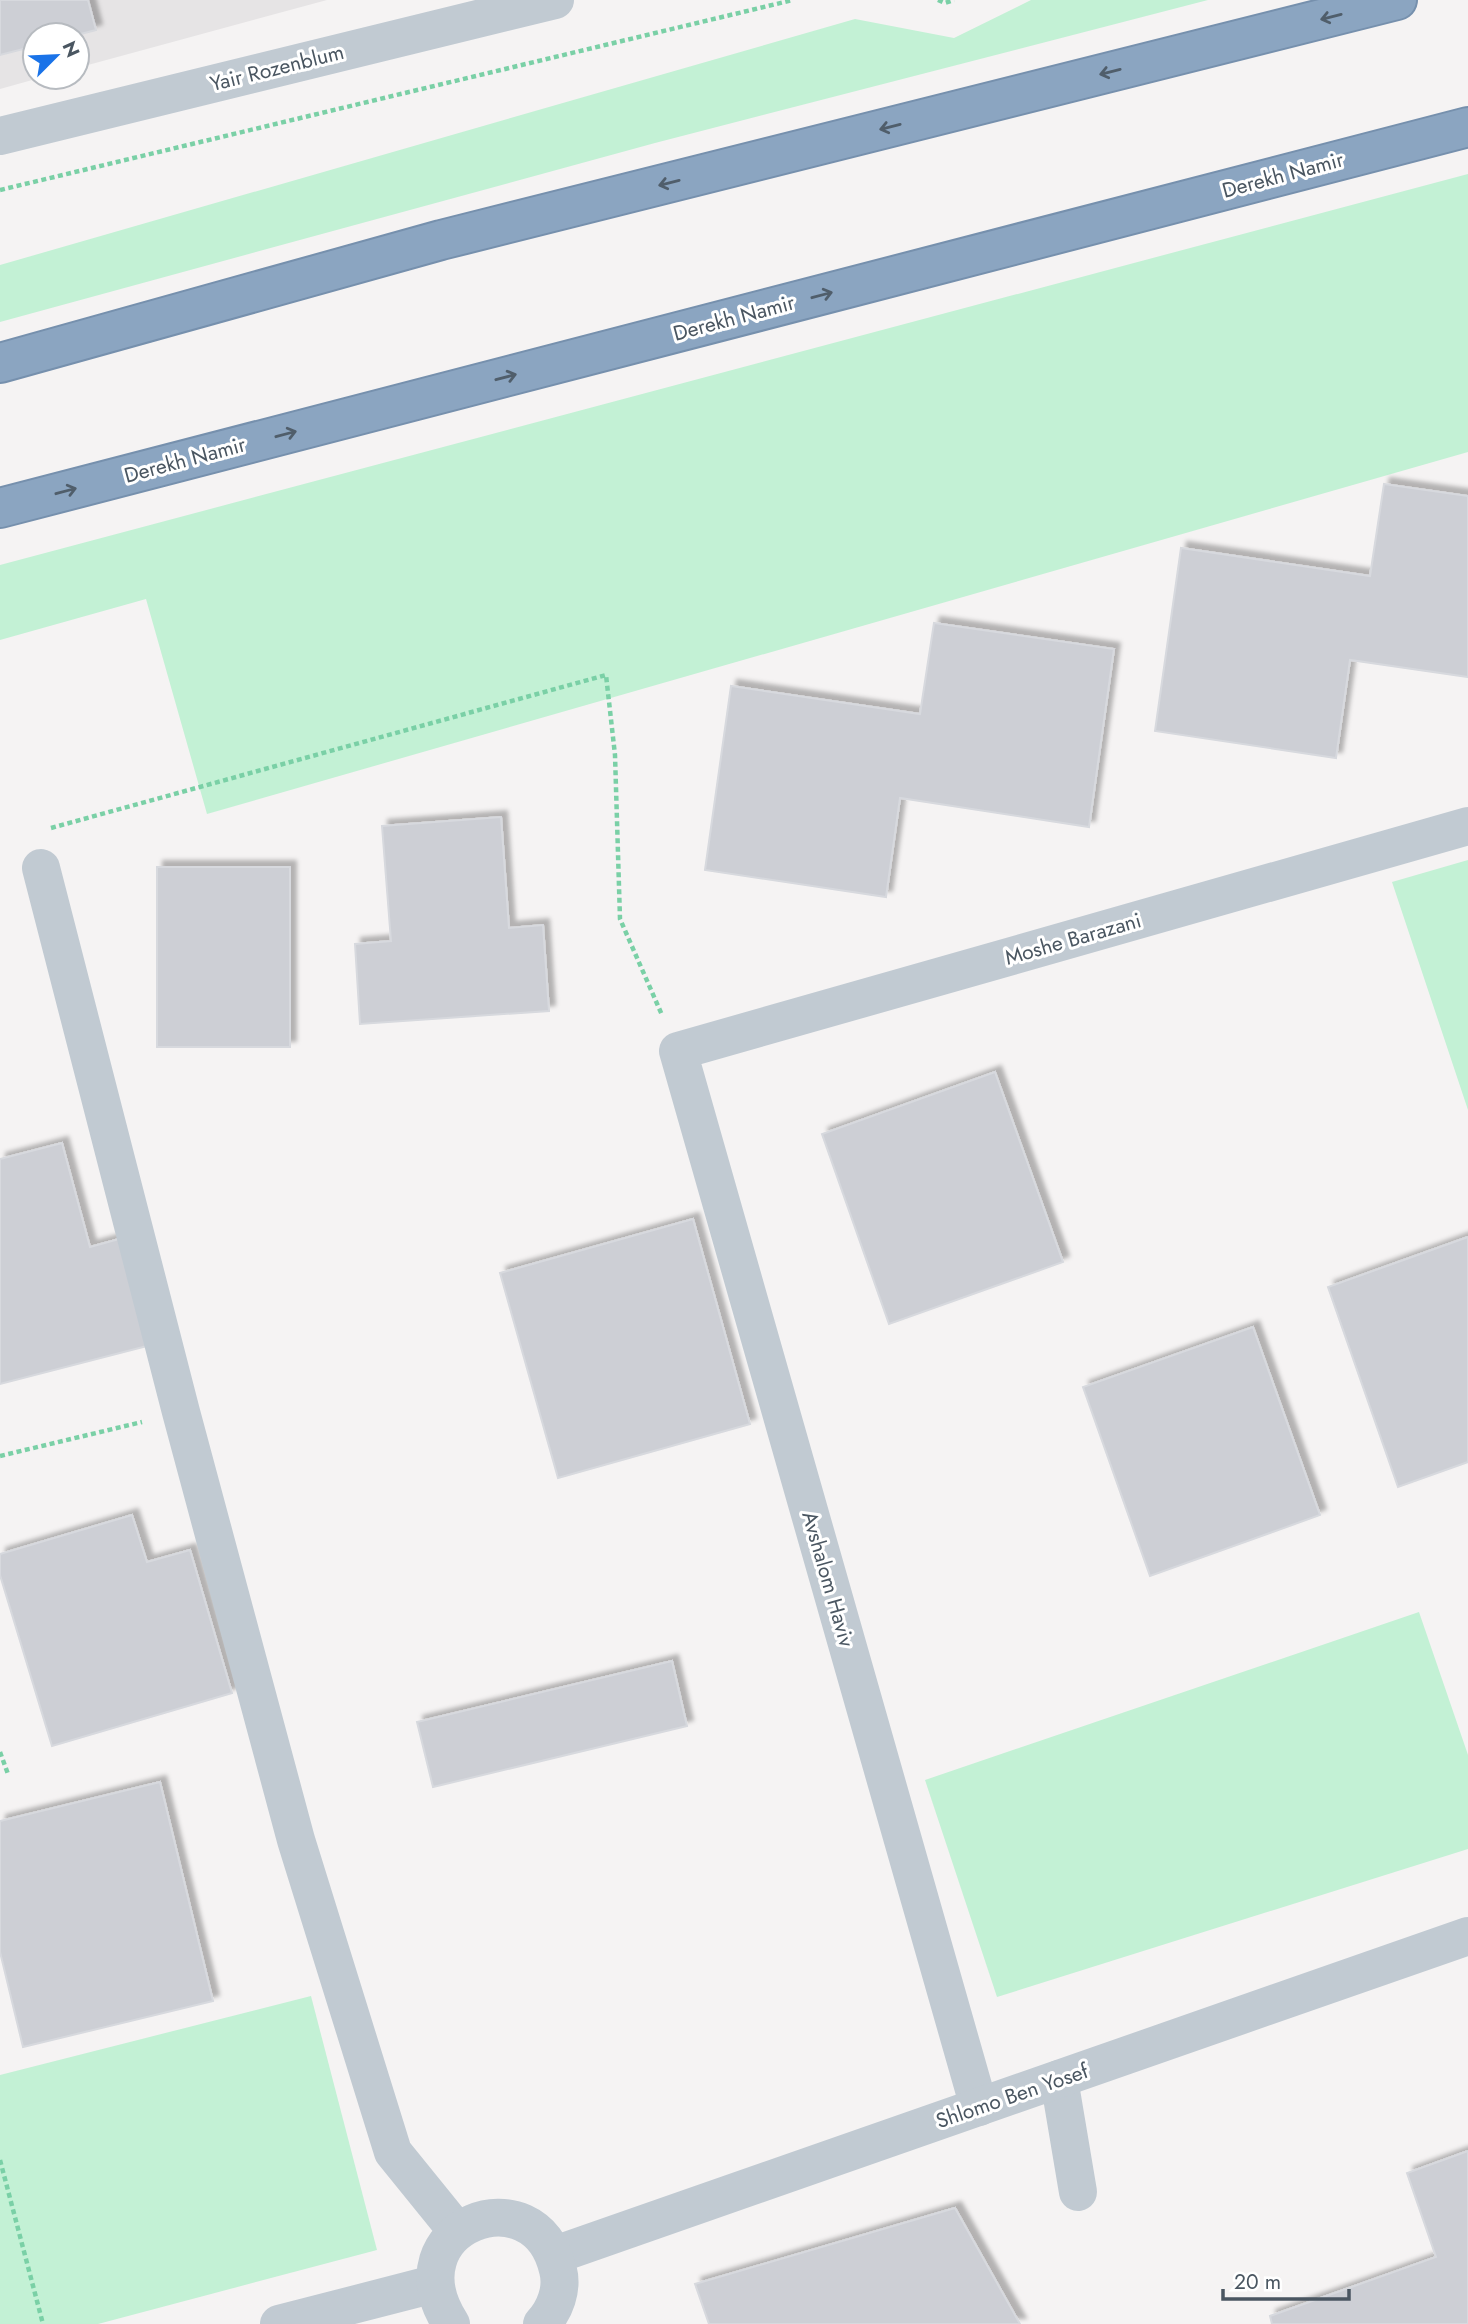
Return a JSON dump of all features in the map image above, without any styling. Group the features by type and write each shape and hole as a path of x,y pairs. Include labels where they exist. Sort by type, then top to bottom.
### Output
{"highway":[{"path":"0,363 441,240 1397,0"},
{"name":"Derekh Namir","path":"0,508 1468,127"}],"street":[{"name":"Yair Rozenblum","path":"0,136 555,0"},
{"name":"Moshe Barazani","path":"678,1051 1468,826"},
{"path":"41,850 181,1412 296,1840 393,2152 457,2231"},
{"name":"Avshalom Haviv","path":"678,1051 979,2107"},
{"name":"Shlomo Ben Yosef","path":"555,2255 1468,1936"},
{"path":"1059,2079 1078,2192"},
{"path":"451,2324 439,2305 434,2284 439,2255 457,2231 474,2221 493,2217 512,2218 530,2226 545,2239 555,2255 560,2276 558,2298 547,2322"},
{"path":"279,2324 434,2284"}],"path":[{"path":"0,190 793,0"},
{"path":"938,0 946,3 954,0"},
{"path":"41,850 606,675 615,755 620,919 678,1051"},
{"path":"0,1456 181,1412"},
{"path":"0,1752 8,1774"},
{"path":"0,2160 43,2324"}],"shaded area":[{"path":"0,0 327,0 91,64 91,21 21,21 21,83 0,89"}],"green space":[{"path":"1031,0 1208,0 655,143 0,322 0,265 855,19 954,38"},
{"path":"1468,174 1468,452 207,814 146,599 0,640 0,565"},
{"path":"1468,860 1468,1110 1392,882"},
{"path":"1419,1612 1468,1755 1468,1849 997,1997 925,1780"},
{"path":"311,1996 377,2250 98,2324 0,2324 0,2075"}],"building":[{"path":"0,0 88,0 96,30 91,31 91,21 21,21 21,50 0,55"},
{"path":"1384,484 1468,496 1468,677 1350,660 1336,758 1155,731 1181,548 1370,576"},
{"path":"934,623 1114,649 1089,827 900,798 886,897 705,870 731,686 920,714"},
{"path":"501,817 509,928 543,925 549,1011 360,1024 355,944 391,941 382,826"},
{"path":"157,867 290,867 290,1047 157,1047"},
{"path":"995,1072 1063,1262 889,1324 822,1134"},
{"path":"62,1143 90,1247 119,1239 147,1346 0,1384 0,1159"},
{"path":"693,1219 750,1424 558,1478 500,1273"},
{"path":"1468,1237 1468,1462 1398,1487 1328,1287"},
{"path":"1253,1327 1320,1515 1150,1576 1083,1387"},
{"path":"132,1515 147,1562 190,1550 232,1693 52,1746 0,1575 0,1554"},
{"path":"672,1661 687,1726 433,1787 417,1722"},
{"path":"160,1782 213,2001 23,2047 0,1952 0,1821"},
{"path":"1468,2151 1468,2324 1272,2324 1270,2316 1436,2257 1407,2173"},
{"path":"955,2208 1020,2324 709,2324 695,2284"}]}
